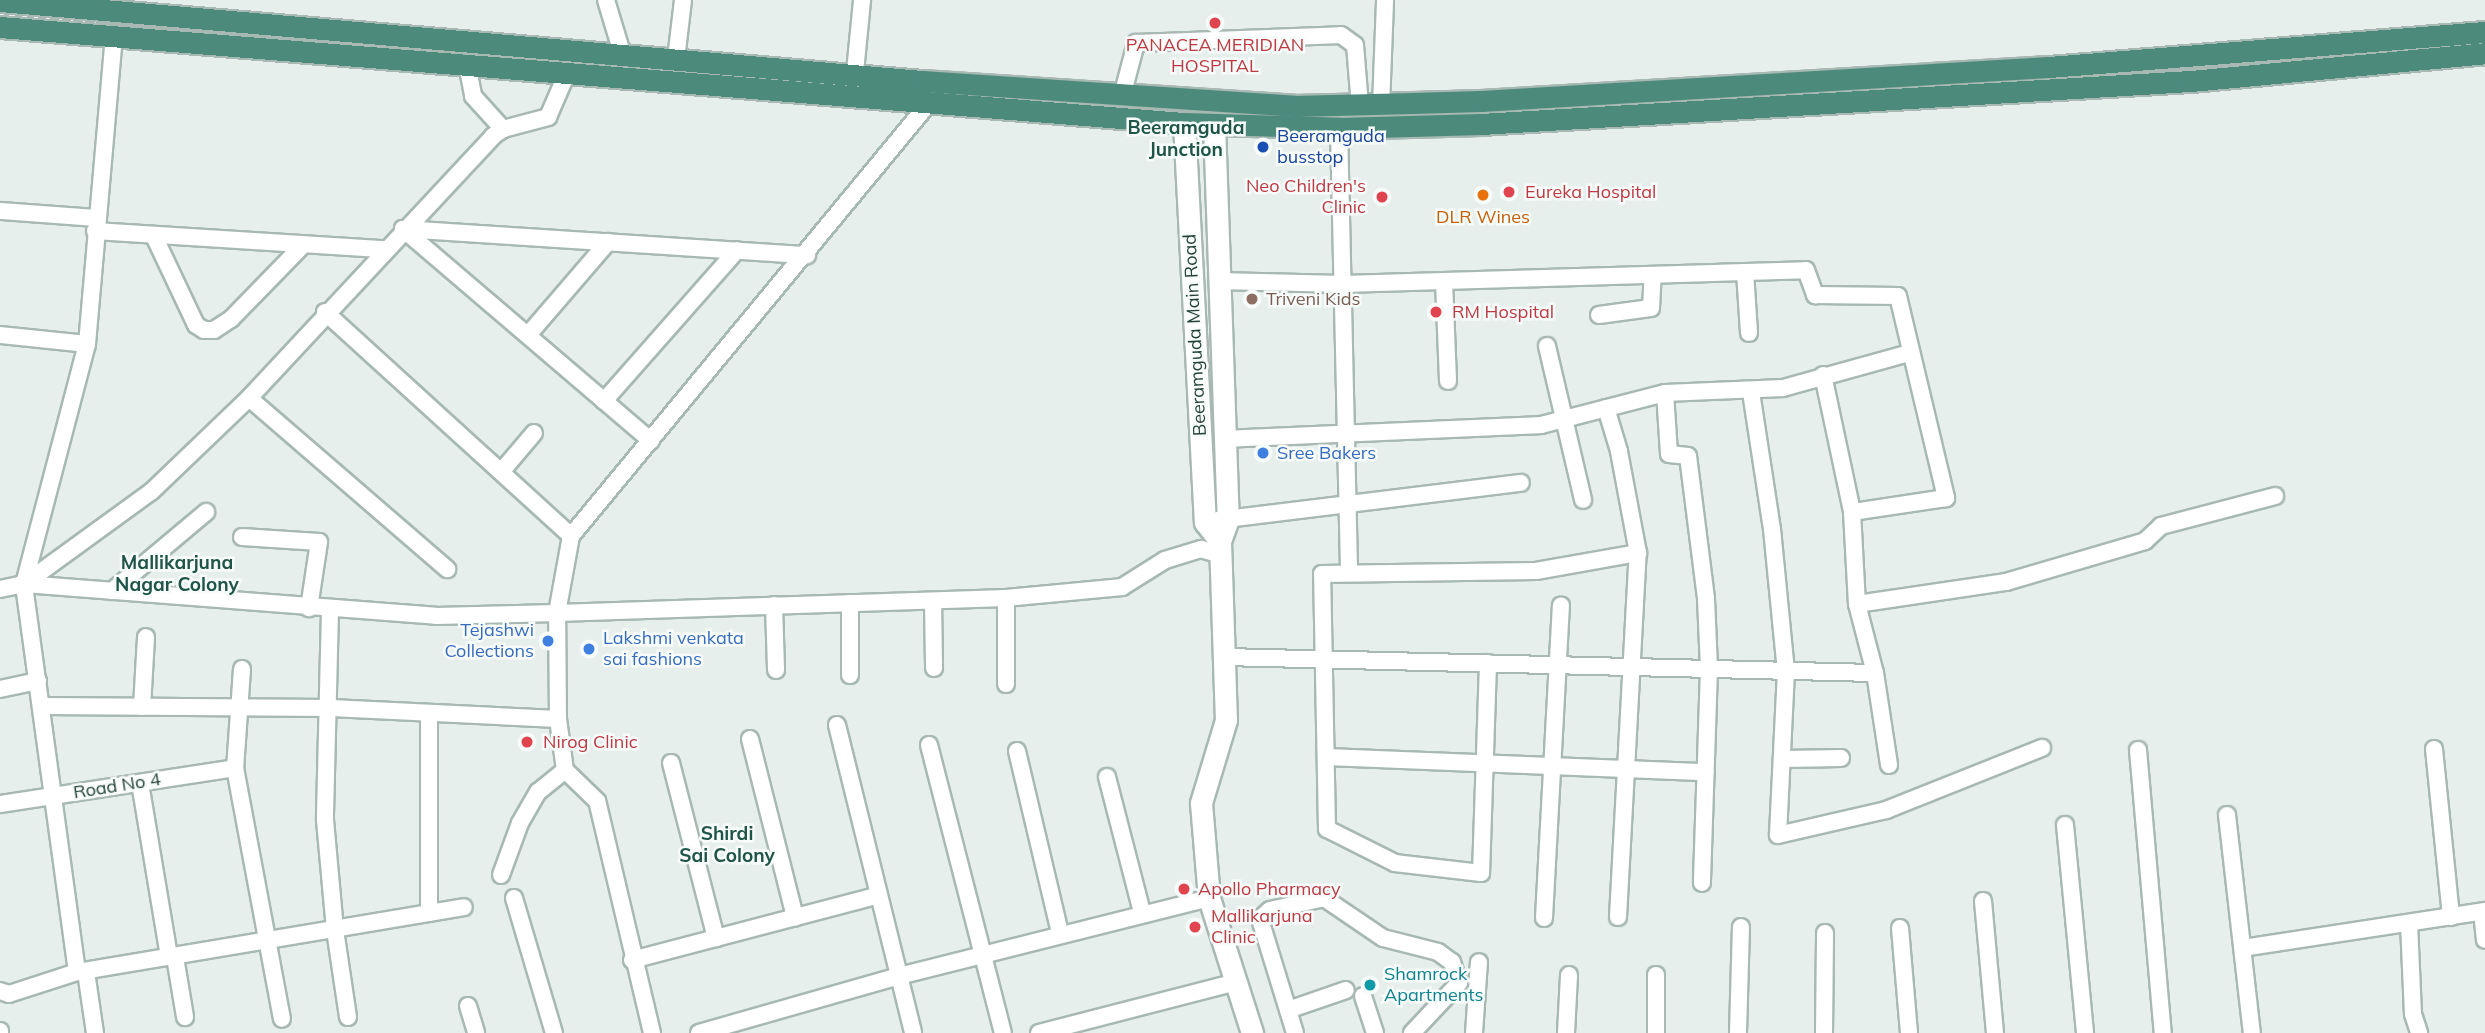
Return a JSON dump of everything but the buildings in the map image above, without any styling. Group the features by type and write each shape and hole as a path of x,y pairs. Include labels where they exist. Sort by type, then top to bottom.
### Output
{"highway":[{"path":"0,1 185,9 676,60 855,72 1122,96 1370,106 1630,93 2190,58 2485,32"},
{"path":"0,27 1184,123 1339,128 1631,115 2191,81 2485,53"},
{"path":"714,84 716,62"},
{"path":"752,87 754,65"},
{"path":"1630,93 1631,115"}],"main road":[{"name":"Beeramguda Main Road","path":"1184,123 1205,522"},
{"name":"Beeramguda Main Road","path":"1214,124 1228,519 1221,548 1226,720 1200,803 1209,898 1233,983 1252,1033"},
{"path":"1205,522 1221,548"}],"street":[{"path":"606,0 622,53"},
{"path":"676,60 682,0"},
{"path":"855,72 862,0"},
{"path":"1370,106 1385,0"},
{"path":"1122,96 1136,43 1341,35 1355,45 1370,106"},
{"path":"94,1033 82,972 24,584 87,344 95,224 114,37"},
{"path":"467,64 472,96 503,129"},
{"path":"24,584 152,491 249,398 384,249 503,129 548,117 568,71"},
{"path":"652,1033 632,960 597,801 565,770 558,719 557,613 571,536 807,255 929,103"},
{"path":"1339,128 1349,573"},
{"path":"0,211 95,224 153,236 301,247 384,249"},
{"path":"403,229 807,255"},
{"path":"403,229 651,441"},
{"path":"153,236 196,326 204,330 214,330 231,319 301,247"},
{"path":"527,335 608,242"},
{"path":"604,401 737,250"},
{"path":"1218,281 1343,285 1806,270 1815,295 1898,296 1909,353 1946,498 1852,512"},
{"path":"1745,272 1749,333"},
{"path":"1599,315 1651,308 1653,275"},
{"path":"1444,281 1448,381"},
{"path":"325,312 571,536"},
{"path":"0,335 87,344"},
{"path":"1547,346 1566,418 1583,500"},
{"path":"1225,439 1346,431 1453,432 1541,425 1665,393 1751,392 1909,353"},
{"path":"1823,375 1852,512 1857,604 1875,673 1889,765"},
{"path":"1751,392 1772,529 1786,671 1778,835 1886,810 2042,748"},
{"path":"1665,393 1669,454 1688,456 1706,599 1709,669 1702,883"},
{"path":"249,398 447,569"},
{"path":"1606,408 1619,451 1638,553 1618,917"},
{"path":"501,472 534,433"},
{"path":"1205,522 1521,483"},
{"path":"1857,604 2006,582 2145,541 2161,526 2275,496"},
{"path":"112,591 206,512"},
{"path":"242,537 319,542 309,608"},
{"path":"0,589 24,584 330,610 436,616 933,601 1006,598 1122,587 1165,560 1201,549 1221,548"},
{"path":"1488,663 1481,873 1395,863 1327,829 1326,658 1322,574 1536,571 1638,553"},
{"path":"1006,598 1006,684"},
{"path":"933,601 934,668"},
{"path":"850,603 850,674"},
{"path":"774,605 776,670"},
{"path":"1544,918 1548,766 1559,665 1560,605"},
{"path":"330,610 331,708 325,820 335,930 348,1017"},
{"path":"142,707 146,636"},
{"path":"1224,657 1875,673"},
{"path":"242,669 235,768 282,1019"},
{"path":"0,689 38,681"},
{"path":"42,706 331,708 558,719"},
{"path":"429,713 429,913"},
{"path":"837,725 913,1033"},
{"path":"750,739 795,917"},
{"path":"929,744 1003,1033"},
{"path":"2434,749 2451,916"},
{"path":"2138,750 2163,1033"},
{"path":"1017,751 1060,933"},
{"path":"1327,757 1706,772"},
{"path":"1782,759 1841,758"},
{"path":"671,764 716,938"},
{"name":"Road No 4","path":"0,804 235,768"},
{"path":"501,875 520,823 538,792 565,770"},
{"path":"1107,776 1142,912"},
{"path":"140,783 185,1017"},
{"path":"2227,815 2252,1033"},
{"path":"2064,825 2085,1033"},
{"path":"632,960 879,895"},
{"path":"514,898 554,1033"},
{"path":"699,1033 1060,933 1209,898"},
{"path":"1295,1033 1260,919 1270,910 1324,898 1383,938 1438,952 1452,962 1459,983 1412,1033"},
{"path":"1983,901 1995,1033"},
{"path":"0,991 9,994 82,972 464,907"},
{"path":"2243,947 2483,911 2485,940"},
{"path":"2409,923 2413,1014 2419,1033"},
{"path":"1738,1033 1741,927"},
{"path":"1900,928 1909,1033"},
{"path":"1824,1033 1825,933"},
{"path":"1475,1033 1479,962"},
{"path":"1566,1033 1569,975"},
{"path":"1656,975 1656,1033"},
{"path":"1039,1033 1233,983"},
{"path":"1288,1010 1346,990"},
{"path":"1363,996 1375,1033"},
{"path":"468,1006 476,1033"}],"place":[{"name":"PANACEA MERIDIAN HOSPITAL","path":"1215,23"},
{"name":"Beeramguda busstop","path":"1263,147"},
{"name":"Eureka Hospital","path":"1509,192"},
{"name":"DLR Wines","path":"1483,195"},
{"name":"Neo Children's Clinic","path":"1382,197"},
{"name":"Triveni Kids","path":"1252,299"},
{"name":"RM Hospital","path":"1436,312"},
{"name":"Sree Bakers","path":"1263,453"},
{"name":"Tejashwi Collections","path":"548,641"},
{"name":"Lakshmi venkata sai fashions","path":"589,649"},
{"name":"Nirog Clinic","path":"527,742"},
{"name":"Apollo Pharmacy","path":"1184,889"},
{"name":"Mallikarjuna Clinic","path":"1195,927"},
{"name":"Shamrock Apartments","path":"1370,985"}],"district":[{"name":"Beeramguda Junction","path":"1186,139"},
{"name":"Mallikarjuna Nagar Colony","path":"177,574"},
{"name":"Shirdi Sai Colony","path":"727,845"}]}
